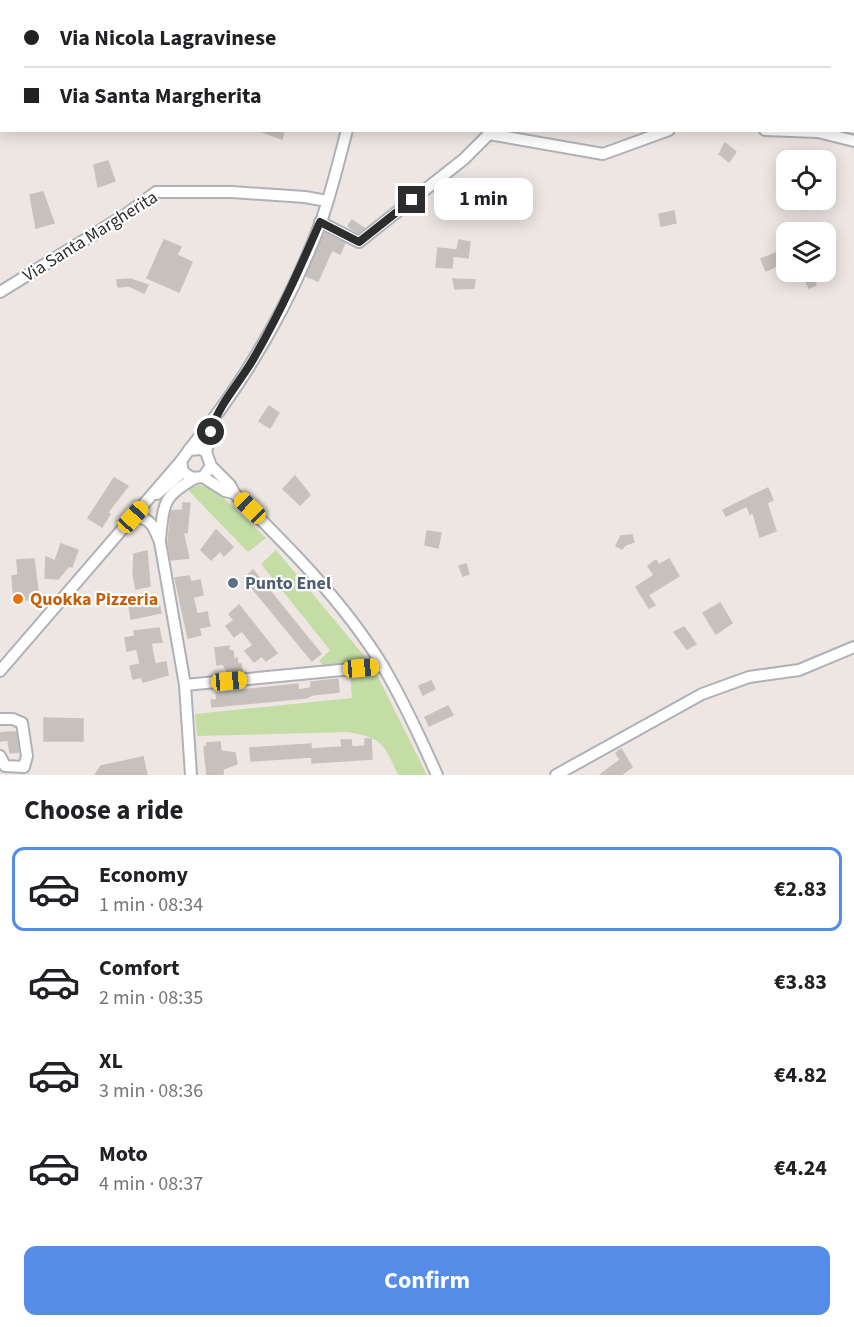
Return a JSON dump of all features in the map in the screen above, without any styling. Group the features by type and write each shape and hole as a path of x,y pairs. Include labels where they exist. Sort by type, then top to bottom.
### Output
{"street":[{"path":"0,671 149,499 182,467 189,450 214,419 254,358 279,313 320,222 346,132"},
{"path":"320,222 359,242 464,159 490,132 603,154 664,132"},
{"path":"818,132 854,141"},
{"name":"Via Santa Margherita","path":"0,292 125,215 156,192 232,192 305,197 327,201"},
{"path":"214,419 206,452 211,466 230,485 234,493 281,539 337,603 383,666 437,775"},
{"path":"189,450 195,448 206,452"},
{"path":"160,542 164,507 169,496 199,478 211,466"},
{"path":"182,467 199,478 234,493"},
{"path":"133,517 146,519 152,524 160,542 185,685 191,775"},
{"path":"556,775 702,694 749,677 799,670 854,647"},
{"path":"185,685 383,666"},
{"path":"0,719 13,718 22,723 27,756 24,767 6,766 0,756"}],"green space":[{"path":"199,485 214,489 266,538 248,552 187,489"},
{"path":"276,550 366,658 366,663 325,667 319,661 330,650 261,564"},
{"path":"375,671 427,775 398,775 381,744 369,737 348,732 197,736 195,714 352,698 350,673"}],"building":[{"path":"263,132 284,132 282,139"},
{"path":"725,143 736,152 729,162 719,154"},
{"path":"108,161 115,181 98,187 94,165"},
{"path":"43,192 54,223 36,228 30,195"},
{"path":"674,211 676,223 661,226 659,214"},
{"path":"352,220 364,228 358,233 348,226"},
{"path":"325,233 345,243 340,254 332,250 318,281 306,276"},
{"path":"164,240 181,247 177,255 192,262 179,292 147,278"},
{"path":"459,240 470,242 468,258 453,256 452,268 436,267 438,248 457,250"},
{"path":"776,253 776,266 766,271 761,259"},
{"path":"130,279 148,285 144,293 129,286 118,287 117,280"},
{"path":"453,279 475,280 474,288 455,289"},
{"path":"806,282 815,282 816,285 809,288"},
{"path":"269,406 279,413 270,428 259,421"},
{"path":"295,476 310,495 300,505 283,489"},
{"path":"114,478 128,486 108,512 110,514 102,527 88,518"},
{"path":"768,488 773,500 767,503 776,531 760,537 753,513 750,514 747,506 726,516 723,510"},
{"path":"183,503 190,503 187,533 183,532 189,558 171,560 168,543 171,511 183,510"},
{"path":"216,530 233,547 224,556 220,551 211,560 201,550"},
{"path":"427,531 441,533 438,548 425,545"},
{"path":"632,535 634,542 625,545 622,549 616,546 621,536"},
{"path":"61,544 78,550 72,567 69,566 58,579 45,578 46,557 55,561"},
{"path":"147,551 150,586 136,589 133,574 134,554"},
{"path":"34,559 38,591 35,599 14,601 12,576 18,575 17,560"},
{"path":"669,559 679,576 648,595 655,605 649,608 636,587 654,575 648,566 656,560 659,565"},
{"path":"466,564 469,574 463,576 459,566"},
{"path":"253,570 321,654 312,661 244,578"},
{"path":"189,576 191,582 200,580 203,595 193,597 197,614 207,612 210,626 199,628 201,635 188,638 175,578"},
{"path":"158,599 161,613 131,619 129,605"},
{"path":"720,603 732,623 716,634 703,613"},
{"path":"239,605 277,653 266,661 262,656 254,662 245,651 253,645 242,631 234,637 226,626 234,620 229,614"},
{"path":"684,627 696,644 687,649 674,632"},
{"path":"159,628 162,642 151,643 155,664 166,662 168,675 143,682 142,677 133,679 130,666 140,664 137,649 127,651 125,638 135,636 134,631"},
{"path":"229,646 229,651 233,651 234,660 237,658 238,664 241,664 242,672 228,673 223,664 217,665 215,648"},
{"path":"338,679 339,692 312,695 306,698 212,707 211,700 217,700 216,693 298,684 298,690 311,688 311,682"},
{"path":"431,681 435,689 423,695 419,686"},
{"path":"448,706 453,715 429,726 425,717"},
{"path":"44,718 83,719 83,741 44,741"},
{"path":"16,732 19,752 10,753 8,740 0,741 0,733"},
{"path":"365,739 371,739 372,759 312,763 312,757 251,761 250,748 311,744 311,749 342,747 341,740 351,740 352,747 365,746"},
{"path":"220,742 221,751 235,753 237,764 223,769 223,775 207,775 204,747 207,743"},
{"path":"621,749 632,767 621,775 600,775 620,760 616,753"},
{"path":"143,757 147,775 95,775 101,766"}],"place":[{"name":"Punto Enel","path":"233,583"},
{"name":"Quokka Pizzeria","path":"18,599"}],"route":[{"path":"211,432 214,419 254,358 279,313 320,222 359,242 412,200"}]}
